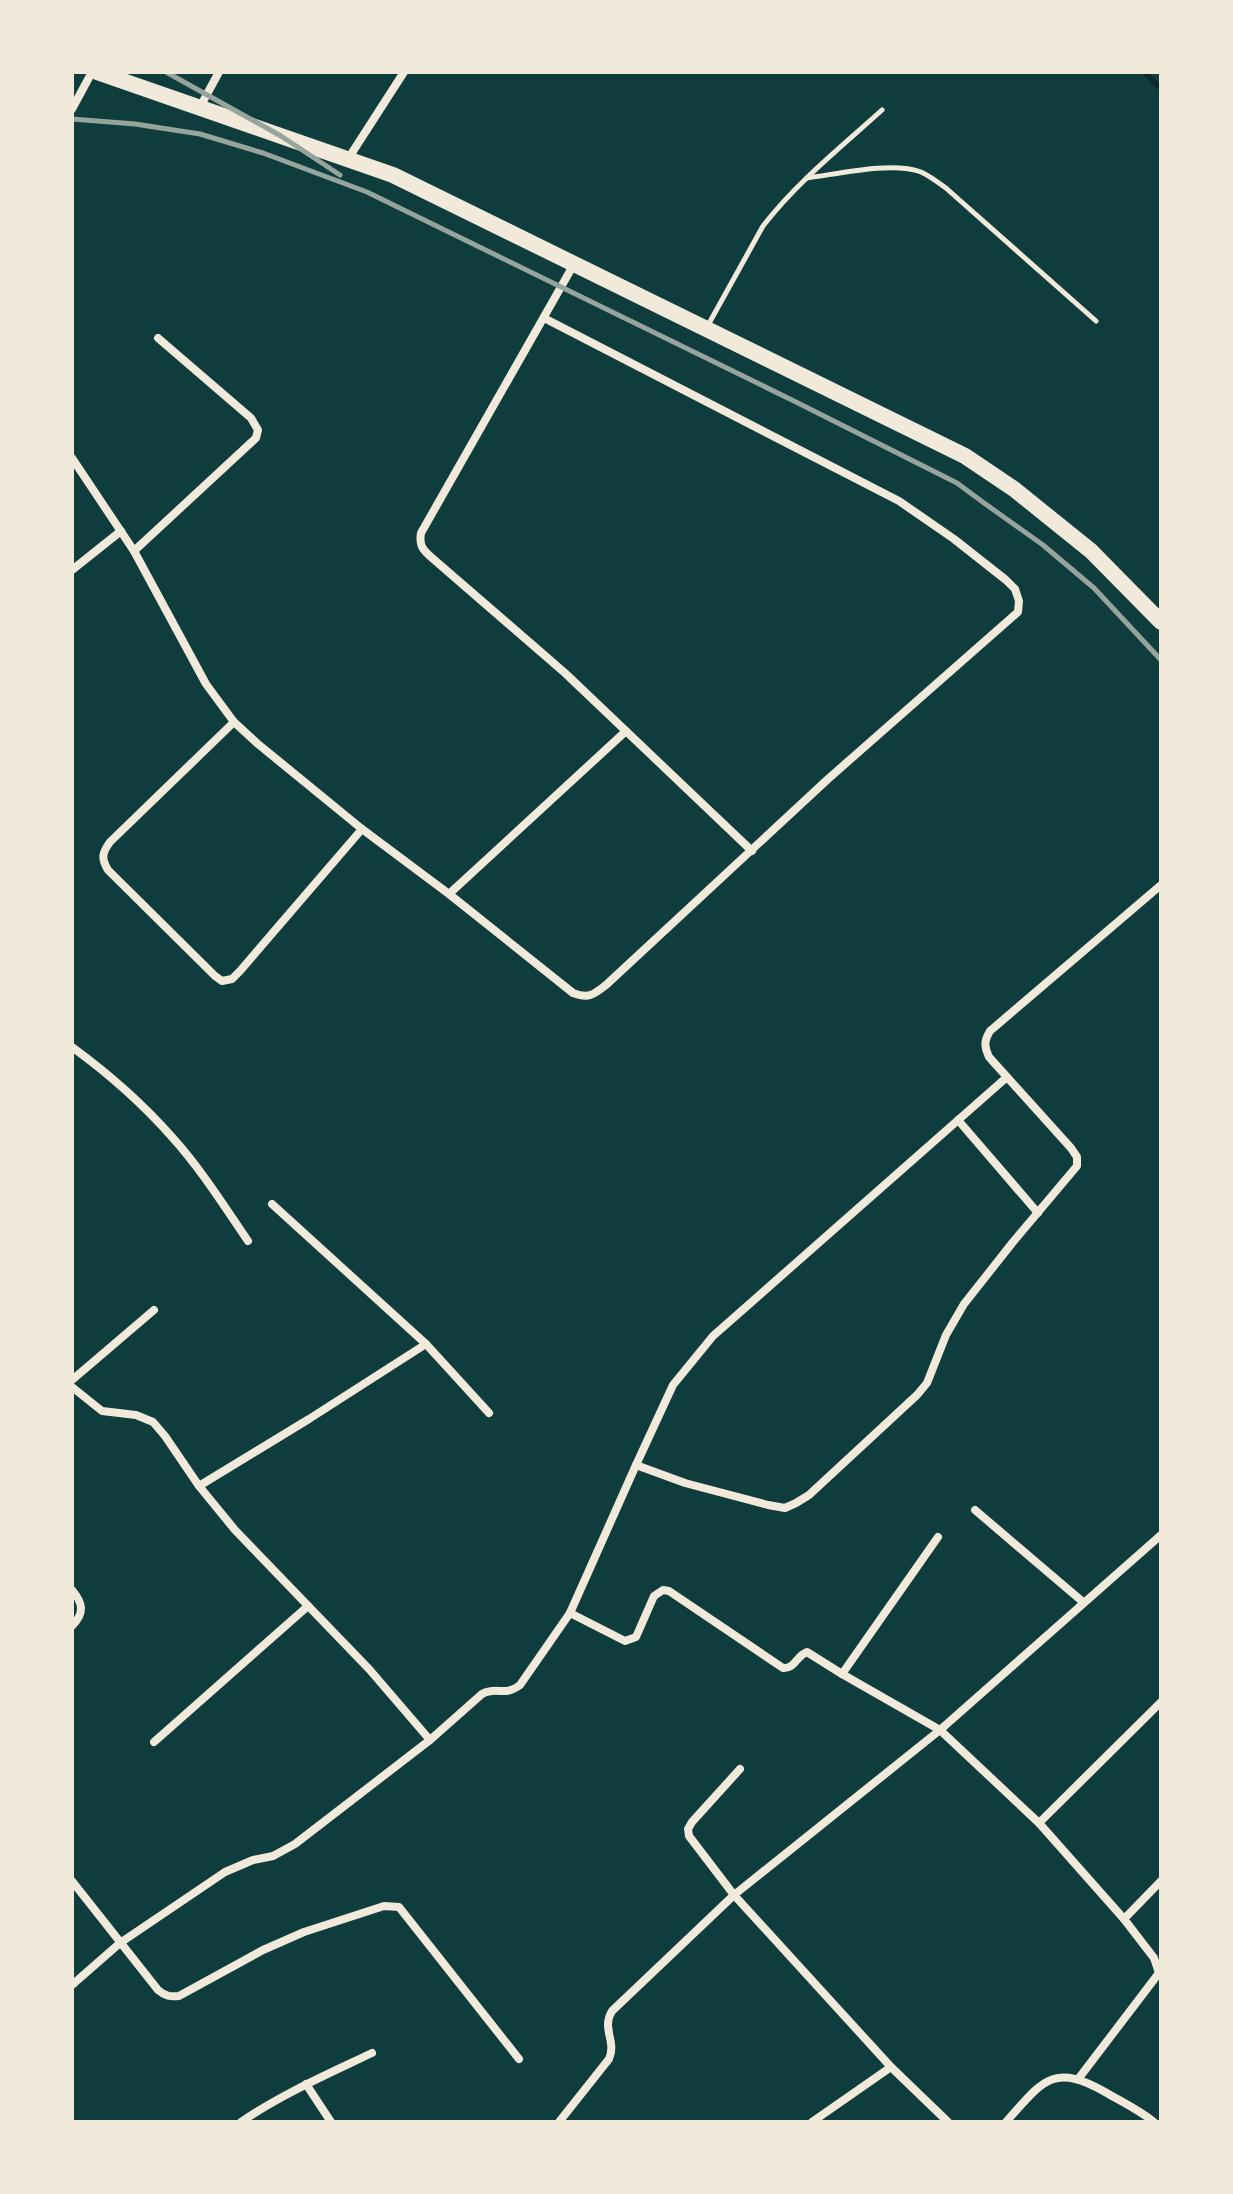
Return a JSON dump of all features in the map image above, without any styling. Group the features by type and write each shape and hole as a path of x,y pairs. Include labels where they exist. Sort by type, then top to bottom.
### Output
{"highway":[{"path":"94,72 393,175 965,456 1014,489 1091,551 1161,622"}],"street":[{"path":"72,109 94,72"},
{"path":"200,107 219,72"},
{"path":"348,159 404,72"},
{"path":"574,263 421,533 422,549 565,673 752,851"},
{"path":"72,458 134,551 206,684 234,722 362,829 573,993 583,997 593,995 828,779 1018,612 1019,601 1015,589 954,539 899,501 544,318"},
{"path":"134,551 256,438 258,430 251,418 158,338"},
{"path":"72,570 121,531"},
{"path":"234,722 102,852 108,870 215,976 222,981 232,979 362,829"},
{"path":"449,894 626,731"},
{"path":"636,1465 685,1483 785,1508 809,1495 895,1417 927,1383 957,1315 1077,1166 1077,1157 989,1057 984,1040 990,1031 1161,885"},
{"path":"72,1047 120,1084 173,1138 248,1241"},
{"path":"72,1985 120,1943 225,1872 253,1860 273,1856 295,1844 430,1740 482,1694 491,1690 511,1691 520,1685 570,1613 673,1385 697,1353 1007,1077"},
{"path":"958,1120 1038,1213"},
{"path":"272,1204 426,1344 489,1413"},
{"path":"72,1380 154,1310"},
{"path":"199,1486 426,1344"},
{"path":"72,1387 102,1411 136,1415 153,1422 235,1530 369,1669 430,1740"},
{"path":"975,1510 1083,1602"},
{"path":"559,2122 609,2059 613,2048 607,2024 612,2011 734,1895 940,1730 1161,1535"},
{"path":"842,1674 938,1537"},
{"path":"72,1590 82,1604 81,1615 72,1626"},
{"path":"570,1613 625,1641 631,1640 636,1637 654,1596 663,1590 669,1591 783,1668 793,1665 807,1652 940,1730 1039,1823 1124,1919 1154,1958 1159,1973 1079,2078"},
{"path":"154,1742 308,1606"},
{"path":"1039,1823 1161,1702"},
{"path":"740,1769 692,1822 688,1829 694,1843 734,1895 891,2067 948,2122"},
{"path":"72,1881 158,1990 172,1997 304,1932 384,1906 399,1907 519,2059"},
{"path":"1124,1919 1161,1881"},
{"path":"241,2122 306,2084 372,2053"},
{"path":"812,2122 891,2067"},
{"path":"1006,2122 1038,2088 1064,2076 1079,2078 1154,2122"},
{"path":"306,2084 331,2122"}],"lane":[{"path":"707,328 763,226 807,178 882,110"},
{"path":"807,178 890,167 925,173 1096,321"}],"waterway":[{"path":"1144,72 1161,89"}],"railway":[{"path":"166,72 281,136 340,175"},
{"path":"72,119 200,134 263,153 367,192 796,402 957,483 1043,545 1094,588 1161,660"}]}
